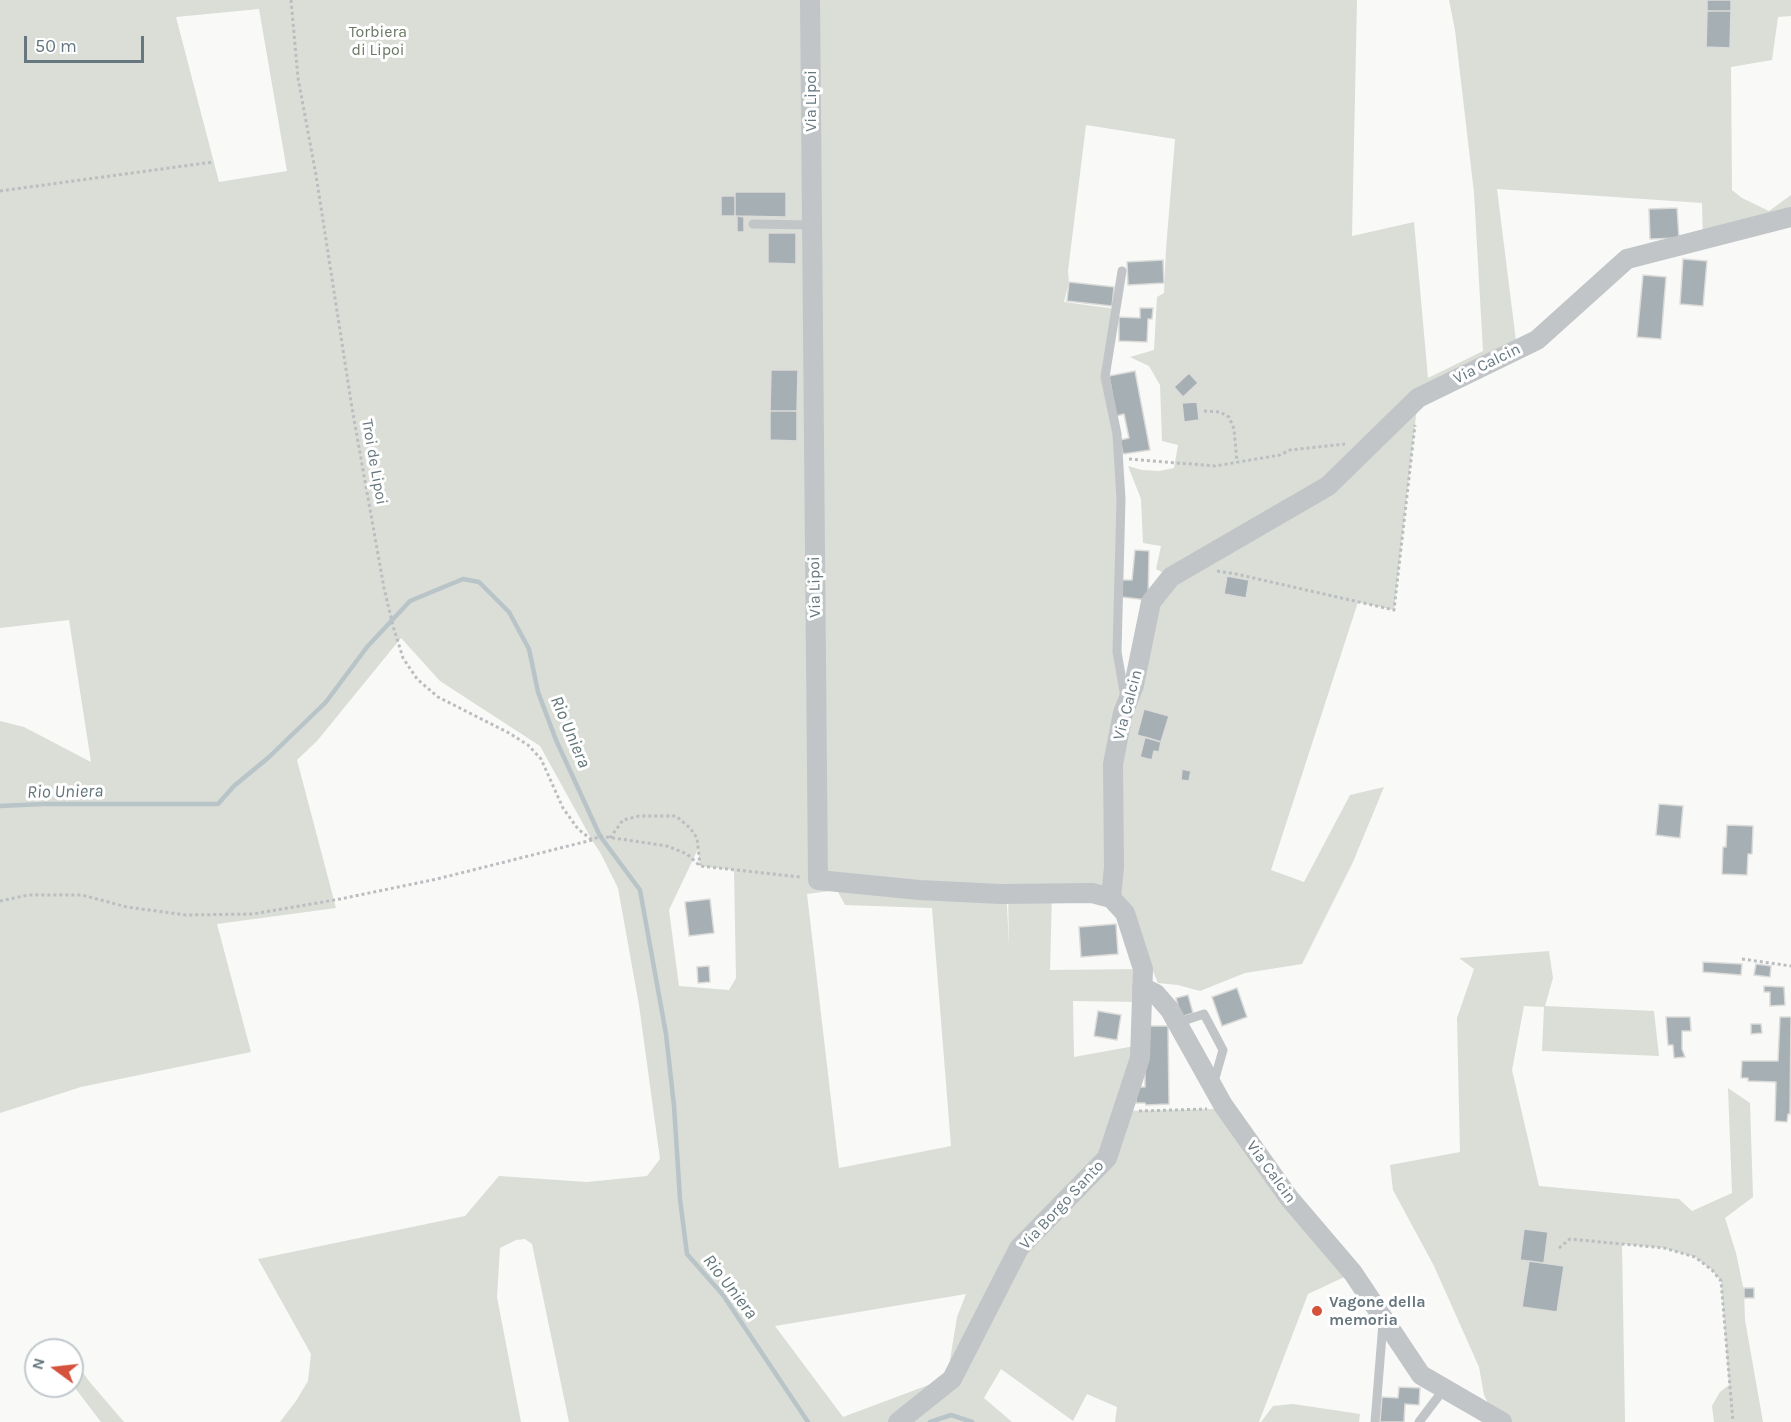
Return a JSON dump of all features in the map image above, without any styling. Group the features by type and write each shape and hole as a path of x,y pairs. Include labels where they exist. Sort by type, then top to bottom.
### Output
{"street":[{"name":"Via Lipoi","path":"810,0 818,880"},
{"name":"Via Calcin","path":"1111,898 1114,867 1113,764 1123,713 1134,685 1151,602 1171,577 1328,486 1418,398 1537,340 1627,259 1791,217"},
{"path":"818,880 919,890 1001,894 1092,892 1111,898 1125,913 1143,969 1142,987"},
{"name":"Via Calcin","path":"1142,987 1156,994 1170,1010 1227,1110 1289,1198 1353,1273 1421,1375 1502,1422"},
{"name":"Via Borgo Santo","path":"898,1422 952,1380 1019,1248 1107,1158 1140,1058 1142,987"}],"lane":[{"path":"753,224 812,225"},
{"path":"1122,271 1105,377 1117,434 1122,499 1117,652 1126,705"},
{"path":"1177,1023 1204,1014 1223,1050 1213,1088"},
{"path":"1376,1422 1383,1318"},
{"path":"1419,1422 1444,1389"}],"path":[{"name":"Troi de Lipoi","path":"291,0 298,78 316,175 352,408 384,588 403,658 417,679 438,697 528,745 541,759 563,808 578,829 592,840"},
{"path":"0,191 213,162"},
{"path":"1211,570 1394,610 1418,398"},
{"path":"1203,411 1220,412 1229,417 1234,429 1237,462"},
{"path":"1119,460 1215,466 1280,455 1290,450 1345,444"},
{"path":"610,838 623,820 639,816 676,816 690,828 697,838 700,866"},
{"path":"0,901 28,895 82,895 127,907 186,915 254,914 437,879 592,840 600,836 667,846 687,854 700,866 818,880"},
{"path":"1742,959 1791,966"},
{"path":"1122,1111 1227,1110"},
{"path":"1559,1248 1570,1239 1664,1248 1695,1257 1712,1270 1721,1281 1733,1422"}],"green space":[{"name":"Torbiera di Lipoi","path":"0,0 1357,0 1352,236 1414,222 1428,378 1483,351 1474,193 1455,30 1449,0 1791,0 1791,16 1778,17 1772,60 1731,67 1732,190 1742,198 1769,211 1791,195 1791,217 1703,240 1702,203 1497,189 1517,349 1418,398 1394,610 1358,602 1271,870 1304,882 1350,795 1384,787 1353,862 1302,964 1245,973 1200,991 1158,983 1121,897 1006,886 1009,946 1008,894 1052,893 1050,970 1143,969 1141,1002 1073,1001 1074,1057 1140,1045 1122,1111 1217,1109 1353,1273 1308,1294 1259,1422 1115,1422 1117,1407 1087,1394 1073,1421 1001,1369 984,1398 1012,1422 569,1422 532,1244 525,1239 516,1240 500,1248 497,1297 521,1422 280,1422 308,1381 311,1354 258,1259 465,1216 499,1176 587,1182 647,1176 660,1159 639,1005 618,888 540,746 440,681 401,638 317,741 297,760 336,908 217,924 251,1052 81,1087 0,1113 0,721 24,727 91,762 69,620 0,628","holes":["259,9 287,171 219,182 176,17","1086,125 1175,139 1164,293 1157,297 1154,350 1130,357 1149,366 1160,385 1162,441 1178,445 1174,468 1159,471 1128,466 1141,499 1143,543 1161,546 1156,569 1171,577 1151,602 1126,704 1120,671 1117,434 1105,377 1116,309 1064,302 1069,282 1068,271","698,849 700,866 734,870 736,978 729,990 679,986 669,910","837,890 845,905 932,908 951,1146 839,1168 807,894","966,1294 957,1317 947,1378 843,1417 775,1326"]},
{"path":"1549,951 1553,978 1545,1006 1654,1011 1659,1056 1542,1051 1544,1007 1524,1006 1512,1070 1539,1186 1679,1199 1692,1211 1732,1193 1728,1088 1750,1103 1753,1197 1725,1218 1736,1253 1744,1291 1745,1320 1763,1422 1714,1422 1712,1406 1720,1392 1729,1385 1721,1281 1712,1270 1695,1257 1664,1248 1622,1244 1625,1422 1502,1422 1496,1419 1484,1395 1479,1367 1434,1266 1393,1190 1390,1165 1460,1152 1457,1018 1474,969 1459,958"},
{"path":"84,1374 124,1422 101,1422 83,1398"},
{"path":"1293,1404 1360,1414 1359,1422 1261,1422 1273,1406"}],"building":[{"path":"1707,0 1731,0 1731,11 1707,11"},
{"path":"1707,11 1731,11 1730,48 1706,47"},
{"path":"735,192 786,192 786,217 735,216"},
{"path":"721,196 735,196 735,216 721,216"},
{"path":"1677,208 1679,238 1650,239 1649,209"},
{"path":"737,216 744,217 744,232 737,232"},
{"path":"768,233 796,233 796,264 768,263"},
{"path":"1683,259 1707,261 1703,306 1680,304"},
{"path":"1163,260 1164,283 1128,285 1127,262"},
{"path":"1643,275 1666,277 1661,339 1637,337"},
{"path":"1069,282 1114,287 1112,306 1067,301"},
{"path":"1140,308 1153,308 1152,319 1148,319 1147,342 1119,341 1119,317 1140,318"},
{"path":"771,370 798,370 797,411 770,411"},
{"path":"1135,371 1150,450 1123,454 1120,440 1129,438 1124,414 1116,416 1109,376"},
{"path":"1189,373 1198,383 1183,397 1174,387"},
{"path":"1197,402 1199,420 1184,422 1182,403"},
{"path":"770,411 797,411 797,441 770,440"},
{"path":"1135,550 1149,551 1148,600 1121,597 1122,580 1132,580"},
{"path":"1227,576 1249,580 1246,598 1224,594"},
{"path":"1144,709 1169,716 1161,742 1137,735"},
{"path":"1145,737 1161,742 1159,752 1154,751 1152,760 1140,757"},
{"path":"1182,769 1191,771 1189,781 1181,780"},
{"path":"1659,804 1683,806 1680,838 1656,835"},
{"path":"1727,825 1753,826 1752,854 1748,854 1747,875 1722,874"},
{"path":"710,899 714,933 689,936 685,902"},
{"path":"1116,924 1118,954 1081,957 1079,927"},
{"path":"1703,962 1742,964 1741,975 1703,972"},
{"path":"1756,964 1771,966 1770,977 1754,975"},
{"path":"709,966 710,982 698,983 697,967"},
{"path":"1764,986 1784,987 1785,1005 1770,1006 1770,992 1764,992"},
{"path":"1237,988 1247,1017 1222,1026 1212,997"},
{"path":"1188,995 1193,1013 1181,1017 1176,998"},
{"path":"1098,1011 1121,1015 1117,1040 1094,1036"},
{"path":"1666,1017 1690,1017 1691,1031 1682,1031 1682,1049 1685,1057 1674,1058 1673,1045 1668,1045"},
{"path":"1780,1017 1791,1017 1790,1114 1788,1114 1787,1122 1775,1121 1776,1082 1748,1081 1748,1078 1741,1078 1742,1061 1778,1061"},
{"path":"1751,1024 1761,1024 1762,1033 1751,1034"},
{"path":"1145,1026 1168,1026 1169,1104 1136,1103 1136,1087 1145,1087"},
{"path":"1524,1229 1548,1232 1544,1263 1520,1260"},
{"path":"1529,1261 1564,1266 1557,1312 1522,1307"},
{"path":"1744,1288 1754,1288 1754,1298 1744,1298"},
{"path":"1399,1387 1420,1388 1419,1405 1405,1404 1404,1422 1380,1422 1382,1397 1398,1398"}],"waterway":[{"name":"Rio Uniera","path":"0,806 218,804 234,786 268,758 326,702 367,647 410,601 463,579 479,582 509,612 529,649 538,692 556,740 600,836 640,890 666,1034 687,1254 723,1295 808,1422"},
{"name":"Rio Uniera","path":"930,1422 951,1415 972,1422"}],"place":[{"name":"Vagone della memoria","path":"1317,1311"}]}
